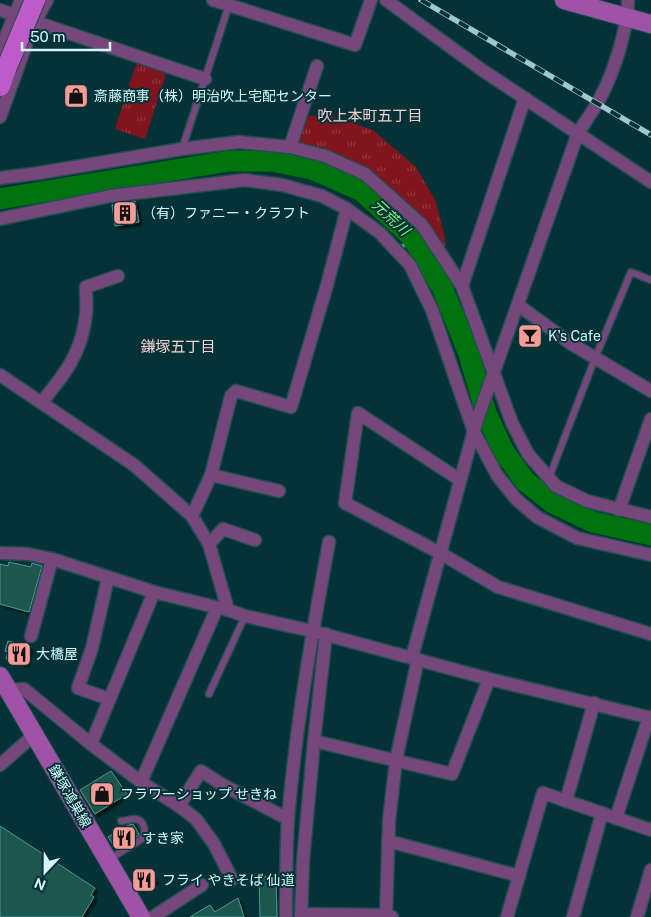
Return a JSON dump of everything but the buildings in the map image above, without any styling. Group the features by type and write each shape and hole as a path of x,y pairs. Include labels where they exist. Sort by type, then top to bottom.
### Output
{"main road":[{"path":"2,68 34,0"},
{"path":"564,0 628,8 651,24"},
{"name":"鎌塚鴻巣線","path":"4,683 141,917"}],"street":[{"path":"5,9 21,0"},
{"path":"0,116 34,22 47,0"},
{"path":"213,0 230,3 355,46 371,0"},
{"path":"386,0 482,70 651,182"},
{"path":"326,634 303,861 301,915 388,916 389,821 396,760 415,658 440,553 475,427 578,133 598,103 606,85 628,8"},
{"path":"5,9 34,22 205,79"},
{"path":"2,68 5,9"},
{"path":"290,147 316,66"},
{"path":"462,286 525,98"},
{"path":"0,178 182,149 239,142 290,147 325,156 365,174 422,224 462,286 512,423 528,454 556,486 587,501 651,517"},
{"path":"0,218 110,196 245,180 282,185 322,196 347,209 380,233 410,266 432,310 475,427 497,475 516,499 537,517 577,538 651,555"},
{"path":"192,516 211,475 231,396 236,391 291,406 327,286 347,209"},
{"path":"41,403 67,371 82,340 86,313 86,287 118,276"},
{"path":"518,305 570,343 651,391"},
{"path":"0,376 134,465 192,516 209,544 222,609 141,782"},
{"path":"460,480 358,413 345,503 440,553 498,587 651,634"},
{"path":"619,510 651,420"},
{"path":"211,475 279,492"},
{"path":"209,544 223,529 255,540"},
{"path":"286,917 288,819 297,734 312,631 329,542"},
{"path":"0,553 28,554 52,559 154,592 245,616 326,634 489,679 650,718 616,818"},
{"path":"31,636 52,559"},
{"path":"108,578 92,648 78,688 109,699"},
{"path":"91,744 154,592"},
{"path":"314,741 452,774 489,679"},
{"path":"4,683 24,689 141,782 196,819 214,844 232,879"},
{"path":"566,801 594,703"},
{"path":"0,765 34,735"},
{"path":"179,806 201,771 223,786 288,819"},
{"path":"507,917 544,793 651,830"},
{"path":"573,917 602,813"},
{"path":"388,841 519,876"},
{"path":"637,917 651,870"},
{"path":"153,917 202,885"}],"lane":[{"path":"182,149 230,3"},
{"path":"549,478 595,358 631,272 651,280"},
{"path":"209,694 245,616"},
{"path":"108,861 142,839 145,834 146,829 140,821 135,819 121,820"}],"green space":[{"path":"137,61 167,71 145,139 115,129"},
{"path":"323,113 373,130 416,167 436,202 445,238 445,251 425,222 404,200 365,169 297,146 303,115 322,117"}],"waterway":[{"name":"元荒川","path":"0,199 229,161 271,161 312,169 362,191 412,237 442,287 469,354 486,413 504,452 525,481 553,503 593,522 651,535"},
{"path":"401,248 412,237"}],"railway":[{"path":"421,0 651,135"}],"place":[{"name":"斎藤商事（株）明治吹上宅配センター","path":"76,96"},
{"name":"（有）ファニー・クラフト","path":"125,213"},
{"name":"K's Cafe","path":"530,336"},
{"name":"大橋屋","path":"19,654"},
{"name":"フラワーショップ せきね","path":"102,794"},
{"name":"すき家","path":"124,838"},
{"name":"フライ やきそば 仙道","path":"144,880"}],"district":[{"name":"吹上本町五丁目","path":"370,115"},
{"name":"鎌塚五丁目","path":"178,346"}]}
